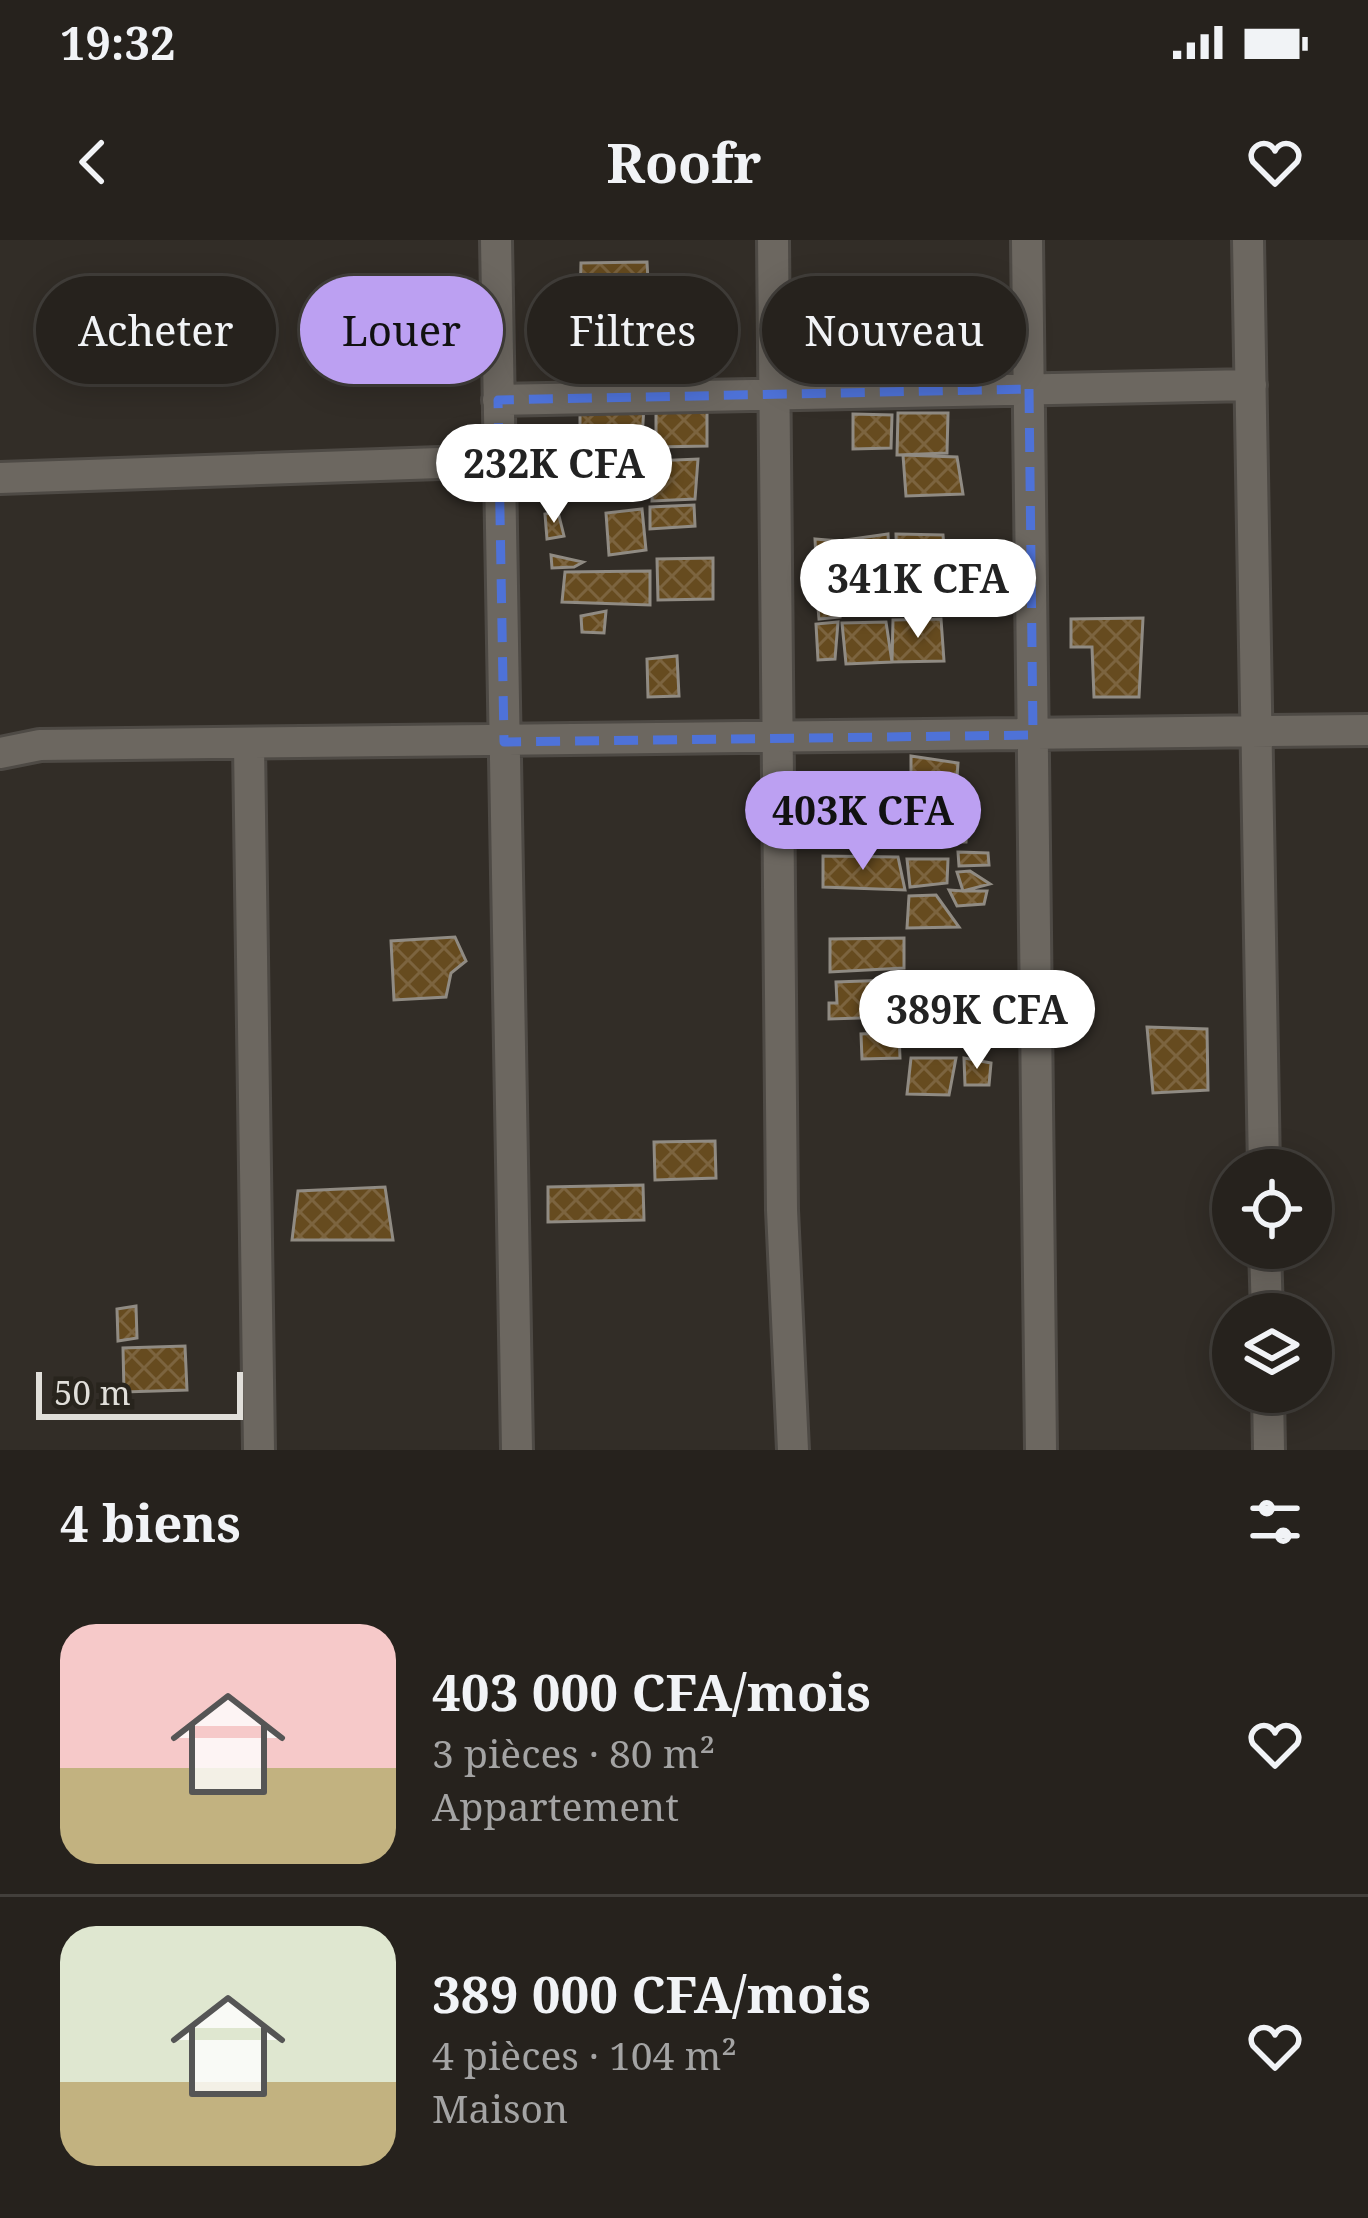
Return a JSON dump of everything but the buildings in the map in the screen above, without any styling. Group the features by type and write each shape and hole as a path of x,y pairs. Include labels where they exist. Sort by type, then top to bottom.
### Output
{"street":[{"path":"496,240 517,1450"},
{"path":"773,240 782,1210 793,1450"},
{"path":"1027,240 1041,1450"},
{"path":"1248,240 1264,1149"},
{"path":"499,400 1251,385"},
{"path":"0,478 499,461"},
{"path":"0,753 40,745 1368,730"},
{"path":"248,745 259,1450"},
{"path":"1268,1413 1269,1450"}],"highlighted area":[{"path":"1029,389 1033,735 504,742 498,400"}]}
